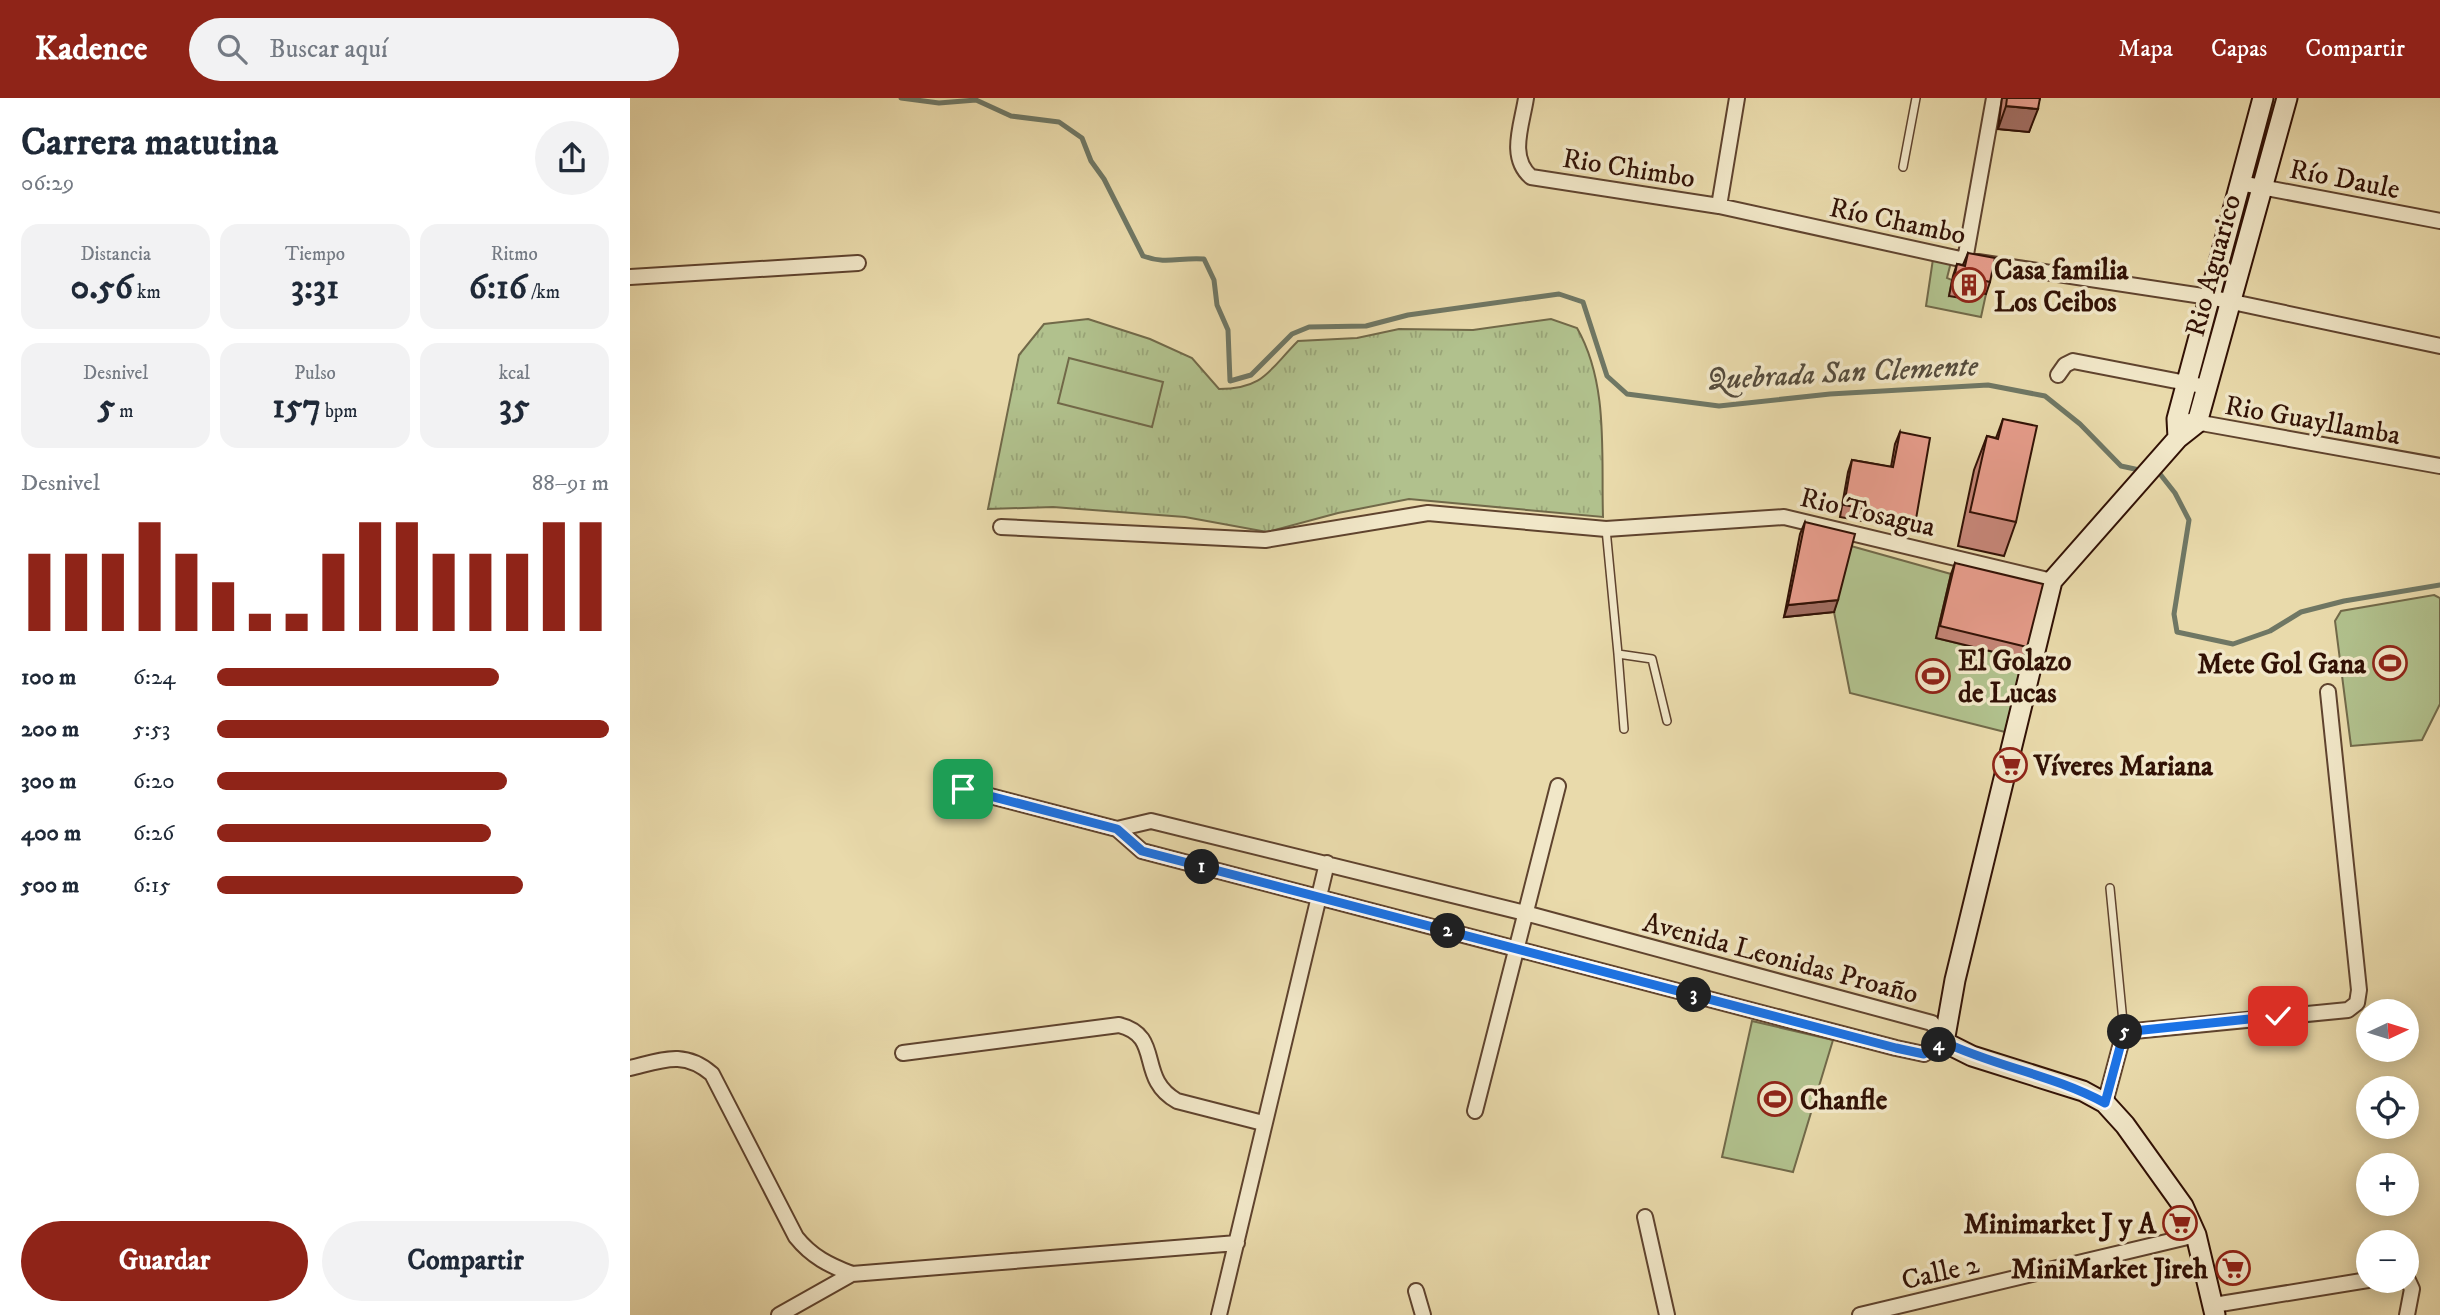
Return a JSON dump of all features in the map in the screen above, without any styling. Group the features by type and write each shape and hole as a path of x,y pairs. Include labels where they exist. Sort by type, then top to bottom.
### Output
{"main road":[{"name":"Rio Aguarico","path":"2176,435 2187,382 2263,98"},
{"name":"Rio Aguarico","path":"2197,423 2287,98"},
{"path":"2197,423 2176,435 2138,487 2052,581 1955,980 1944,1042 1972,1056 2083,1091 2105,1103 2174,1191 2196,1235 2214,1310"}],"street":[{"name":"Rio Chimbo","path":"1527,98 1517,155 1521,169 1531,177 1718,206"},
{"path":"1718,206 1737,98"},
{"path":"1965,260 1994,98"},
{"name":"Río Daule","path":"2240,183 2440,221"},
{"name":"Río Chambo","path":"1718,206 1965,260 2209,297 2440,346"},
{"path":"630,277 858,263"},
{"path":"2058,375 2064,365 2073,362 2207,387"},
{"name":"Rio Guayllamba","path":"2197,423 2440,467"},
{"name":"Rio Tosagua","path":"1001,527 1265,540 1427,513 1606,529 1670,527 1784,517 2052,581"},
{"path":"2105,1103 2124,1032 2348,1010 2357,1003 2359,990 2329,692"},
{"path":"1475,1111 1558,786"},
{"path":"963,789 1117,829"},
{"name":"Avenida Leonidas Proaño","path":"1151,821 1525,913 1932,1023 1944,1042 1924,1054 1915,1052 1318,899 1142,851 1117,829 1151,821"},
{"path":"1219,1315 1328,863"},
{"path":"904,1053 1119,1025 1134,1029 1144,1040 1157,1086 1166,1095 1177,1101 1263,1124"},
{"path":"630,1068 674,1058 696,1061 712,1074 796,1237 807,1251 823,1262 852,1274"},
{"path":"1645,1217 1667,1315"},
{"name":"Calle 2","path":"1860,1315 1910,1309 2196,1235"},
{"path":"779,1315 852,1274 1237,1243"},
{"path":"2214,1310 2356,1282"},
{"path":"1416,1291 1423,1315"},
{"path":"2407,1315 2411,1293"}],"lane":[{"path":"1903,167 1916,98"},
{"path":"1606,529 1624,729"},
{"path":"1618,654 1652,659 1667,721"},
{"path":"2110,888 2124,1032"}],"green space":[{"path":"1933,259 1951,262 1947,278 1952,280 1949,296 1969,290 1986,294 1981,317 1926,306"},
{"path":"1088,319 1150,339 1192,358 1219,389 1246,386 1265,376 1298,341 1357,338 1399,329 1473,330 1551,319 1577,328 1587,350 1599,396 1603,517 1409,499 1338,513 1267,532 1185,517 1053,507 988,509 1019,355 1044,324"},
{"path":"1069,358 1163,382 1152,427 1058,403"},
{"name":"El Golazo de Lucas","path":"1851,546 1951,574 1936,638 2023,659 2005,732 1850,693 1834,612"},
{"name":"Mete Gol Gana","path":"2434,595 2440,598 2440,704 2422,740 2351,746 2335,621 2341,611"},
{"name":"Chanfle","path":"1752,1021 1833,1040 1793,1172 1722,1157"}],"building":[{"path":"2007,98 2040,98 2038,109 2006,106"},
{"path":"1968,253 1995,258 1990,282 1973,278 1971,288 1953,284 1957,264 1965,266"},
{"path":"2003,419 2037,426 2016,522 1970,512 1987,436 1998,439"},
{"path":"1900,432 1930,438 1916,519 1844,505 1852,460 1893,467"},
{"path":"1805,522 1855,534 1838,600 1788,605"},
{"path":"1955,563 2043,584 2027,647 1940,626"}],"waterway":[{"name":"Quebrada San Clemente","path":"901,98 939,103 976,100 1011,116 1059,122 1082,138 1091,161 1104,179 1143,256 1166,260 1204,259 1214,280 1217,305 1228,330 1230,381 1251,375 1292,334 1309,327 1366,326 1408,315 1559,294 1583,302 1607,376 1627,394 1719,406 1830,394 1988,385 2045,396 2080,424 2121,466 2144,471"},
{"name":"Quebrada San Clemente","path":"2153,473 2160,474 2175,493 2189,520 2174,614 2177,632 2233,644 2270,631 2301,612 2344,601 2440,585"}],"place":[{"name":"Casa familia Los Ceibos","path":"1969,285"},
{"name":"Mete Gol Gana","path":"2390,663"},
{"name":"El Golazo de Lucas","path":"1933,676"},
{"name":"Víveres Mariana","path":"2010,765"},
{"name":"Chanfle","path":"1775,1099"},
{"name":"Minimarket J y A","path":"2180,1223"},
{"name":"MiniMarket Jireh","path":"2233,1268"}],"route":[{"path":"963,789 1117,829 1142,851 1318,899 1896,1048 1924,1054 1944,1042 1972,1056 2054,1080 2105,1103 2120,1056 2124,1032 2278,1016"}]}
